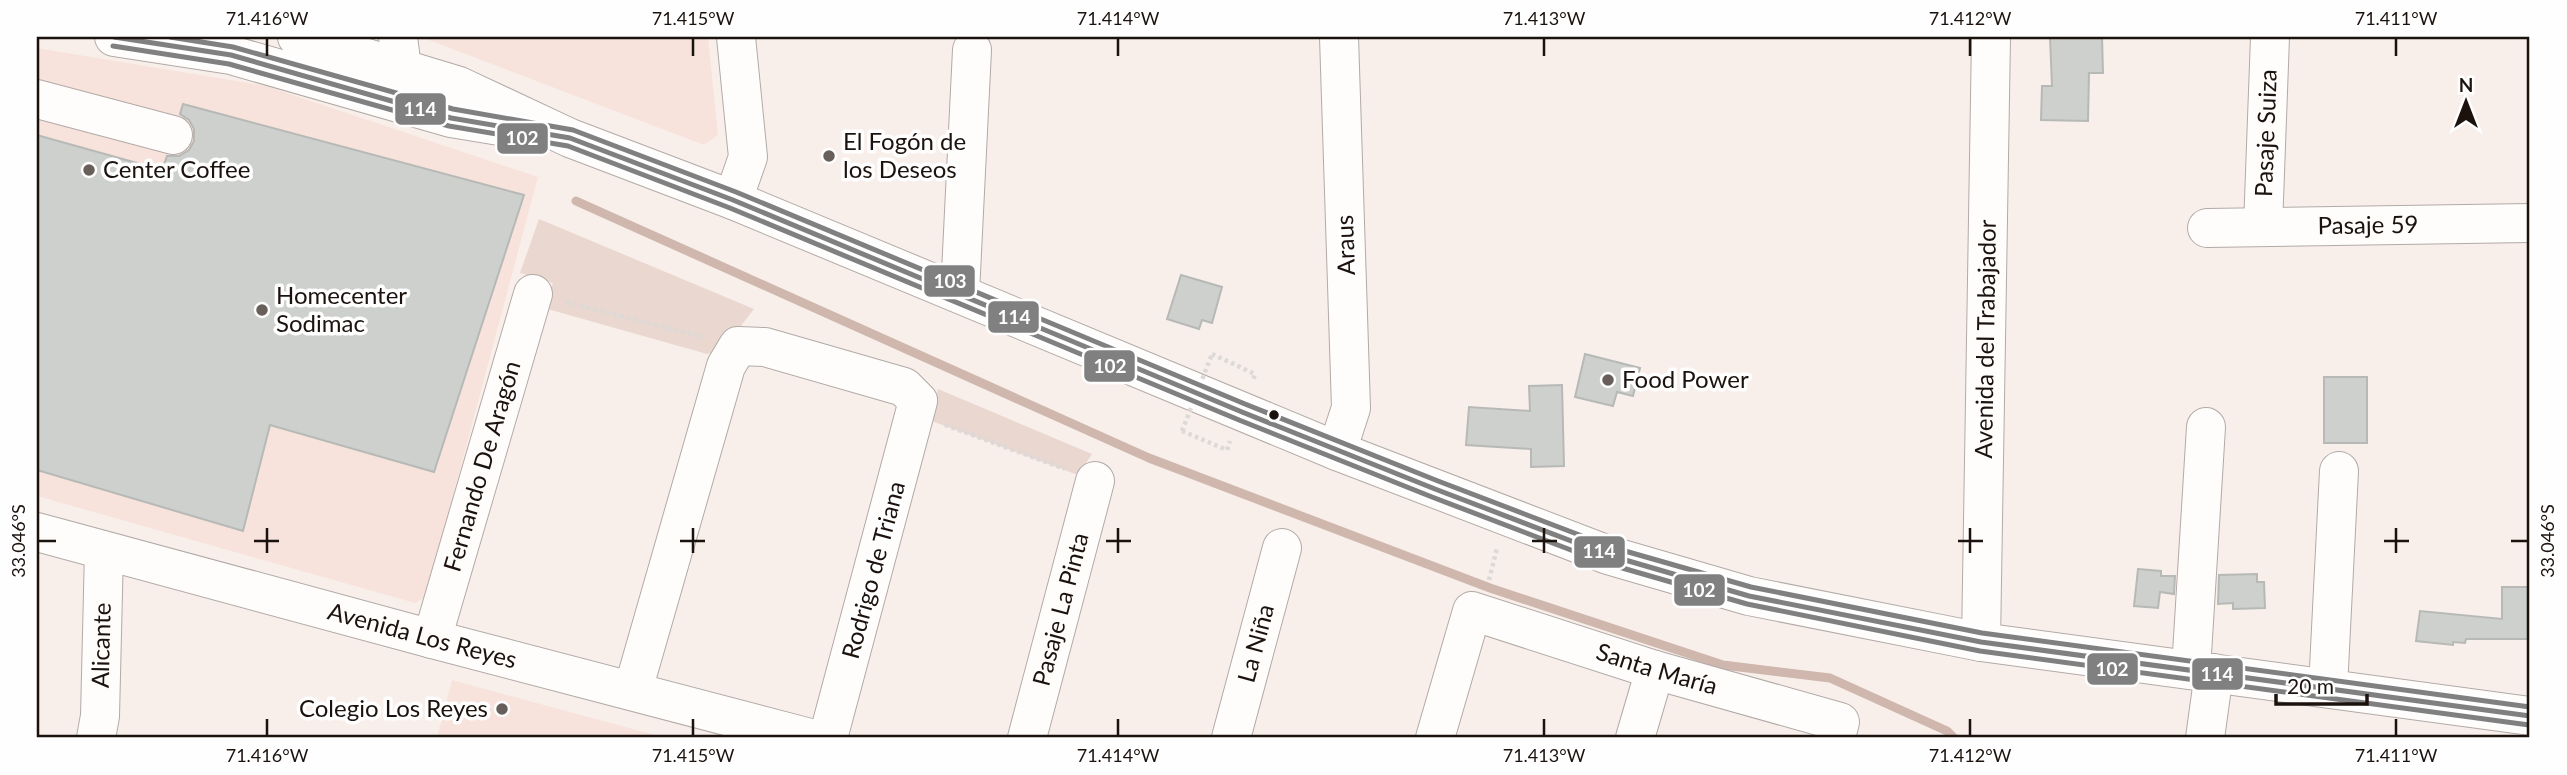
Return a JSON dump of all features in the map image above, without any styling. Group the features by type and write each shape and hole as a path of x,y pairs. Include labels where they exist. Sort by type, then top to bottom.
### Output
{"street":[{"path":"114,37 231,55 451,118 570,138"},
{"path":"297,37 400,52 459,86 570,138 733,200 1337,451 1608,555 1749,596 1982,642 2530,716"},
{"path":"733,200 748,157 736,37"},
{"name":"Araus","path":"1337,451 1351,408 1339,37"},
{"name":"Avenida del Trabajador","path":"1982,642 1991,37"},
{"name":"Pasaje Suiza","path":"2263,227 2270,37"},
{"path":"960,293 972,50"},
{"path":"37,99 173,135"},
{"name":"Pasaje 59","path":"2207,228 2530,223"},
{"name":"Fernando De Aragón","path":"432,639 533,294"},
{"path":"633,690 726,366 738,346 765,346 904,387 916,407"},
{"name":"Rodrigo de Triana","path":"828,738 916,407"},
{"path":"2206,427 2203,672 2206,738"},
{"path":"2328,688 2339,471"},
{"name":"Pasaje La Pinta","path":"1027,738 1096,481"},
{"name":"Avenida Los Reyes","path":"37,532 432,639 633,690 716,727 810,738"},
{"name":"La Niña","path":"1231,738 1282,548"},
{"name":"Alicante","path":"96,738 100,716 104,551"},
{"path":"1435,738 1480,599"},
{"name":"Santa María","path":"1480,599 1655,670 1838,730"},
{"path":"1635,738 1655,670"}],"path":[{"path":"533,294 738,346"},
{"path":"1227,450 1182,431 1212,354 1255,374"},
{"path":"916,407 1096,481"},
{"path":"1480,599 1496,552"}],"shaded area":[{"path":"421,37 708,37 718,135 704,145"},
{"name":"Homecenter Sodimac","path":"37,48 266,86 538,177 426,597 415,603 37,496"},
{"path":"539,219 754,309 723,349 707,354 544,308 553,283 520,273"},
{"path":"938,389 1092,454 1078,475 929,420"},
{"name":"Colegio Los Reyes","path":"452,680 666,738 437,738"}],"building":[{"path":"2050,37 2102,37 2103,73 2089,73 2088,121 2041,120 2042,86 2052,86"},
{"name":"Homecenter Sodimac","path":"183,104 524,195 434,472 270,425 243,531 37,470 37,135 162,170 167,156 179,156 189,150 194,141 194,129 189,120 180,114"},
{"path":"1181,275 1222,287 1212,323 1202,320 1199,329 1167,319"},
{"name":"Food Power","path":"1585,354 1640,368 1633,396 1617,392 1613,406 1575,397"},
{"path":"2324,377 2367,377 2367,443 2324,443"},
{"path":"1562,385 1564,466 1531,467 1531,449 1466,445 1469,407 1530,411 1529,386"},
{"path":"2138,569 2161,571 2161,576 2175,576 2174,594 2160,592 2158,608 2134,606"},
{"path":"2257,574 2257,582 2264,582 2265,608 2233,609 2233,603 2218,604 2219,575"},
{"path":"2502,587 2530,587 2530,639 2466,639 2465,643 2453,642 2453,645 2416,641 2420,611 2502,619"}],"waterway":[{"path":"576,201 1149,458 1490,588 1723,665 1830,678 1947,731 1954,738"}],"transit line":[{"name":"114","path":"114,37 231,55 451,118 570,138 733,200 1242,412 1435,489 1608,555 1749,596 1981,642 2530,716"},
{"name":"103","path":"170,37 233,47 453,109 573,130 736,192 1245,404 1438,481 1611,547 1751,587 1982,633 2530,707"},
{"name":"102","path":"113,46 229,64 449,126 568,146 730,208 1239,420 1432,497 1605,563 1747,604 1980,651 2529,725"}],"place":[{"name":"El Fogón de los Deseos","path":"829,156"},
{"name":"Center Coffee","path":"89,170"},
{"name":"Homecenter Sodimac","path":"262,310"},
{"name":"Food Power","path":"1608,380"},
{"name":"Colegio Los Reyes","path":"502,709"}]}
